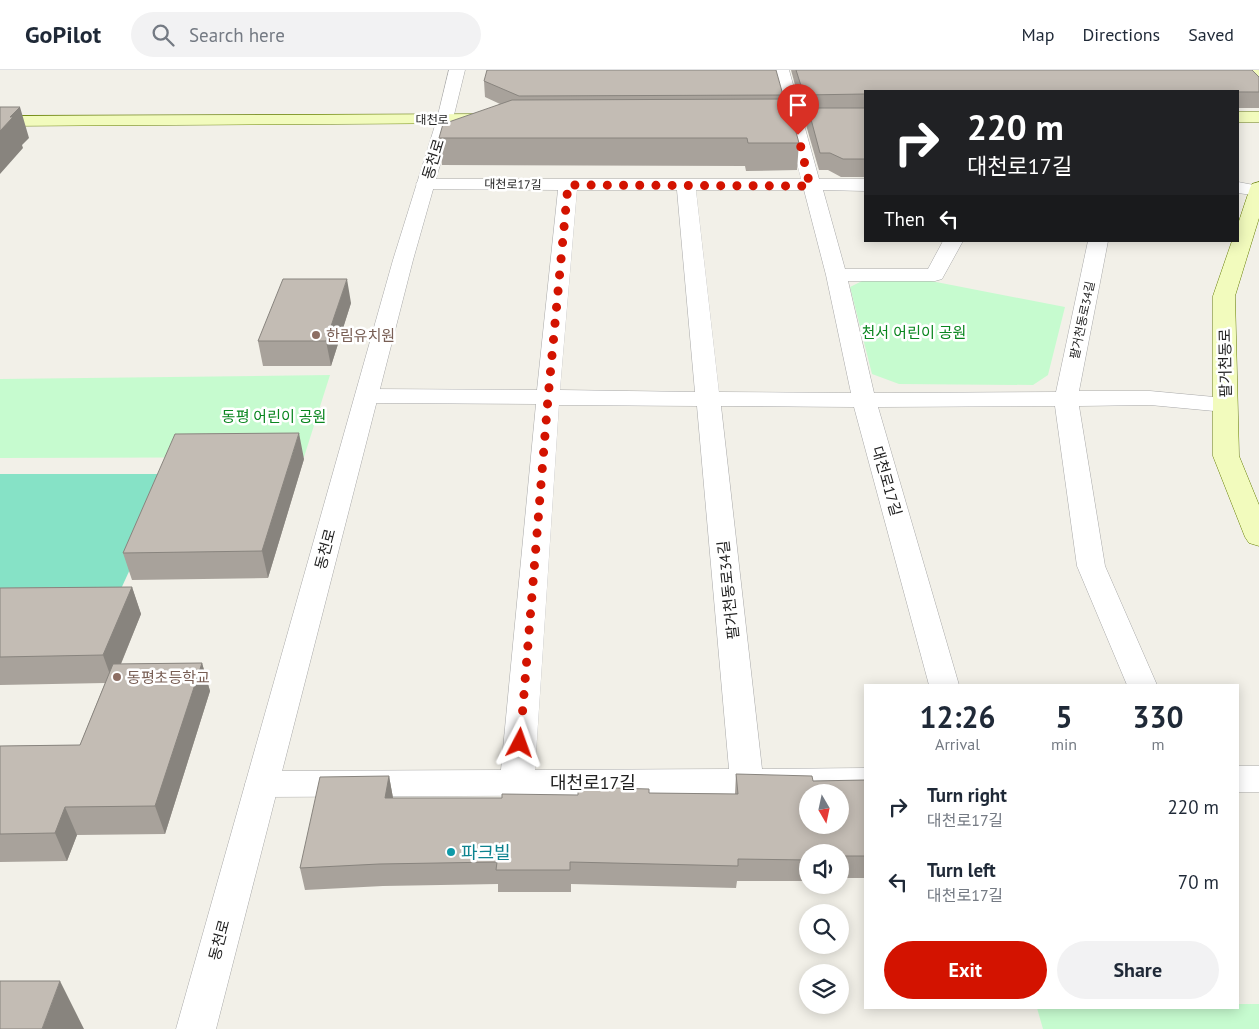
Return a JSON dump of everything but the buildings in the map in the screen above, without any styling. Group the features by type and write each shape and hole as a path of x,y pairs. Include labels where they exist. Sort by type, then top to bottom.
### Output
{"main road":[{"path":"1256,70 1259,74"},
{"path":"1239,117 1259,117"},
{"path":"744,118 864,118"},
{"name":"대천로","path":"0,121 505,119"},
{"name":"팔거천동로","path":"1239,239 1252,189"},
{"name":"팔거천동로","path":"1238,242 1224,296 1226,456 1259,537"}],"street":[{"name":"동천로","path":"196,1029 425,184 445,120 457,70"},
{"name":"대천로17길","path":"781,70 810,186 836,275 864,400 944,684"},
{"name":"대천로17길","path":"425,184 864,186"},
{"path":"518,782 548,398 568,185"},
{"name":"팔거천동로34길","path":"686,185 710,399 747,781"},
{"path":"836,275 935,276 952,242"},
{"name":"팔거천동로34길","path":"1098,242 1066,399 1091,566 1142,684"},
{"path":"367,396 864,400 1150,398 1225,405"},
{"path":"1239,779 1259,779"},
{"name":"대천로17길","path":"262,784 864,780"}],"green space":[{"name":"천서 어린이 공원","path":"864,280 931,281 1065,307 1048,375 1033,385 899,384 872,374 850,287"},
{"name":"동평 어린이 공원","path":"330,375 304,457 0,458 0,379"},
{"path":"0,474 174,474 120,591 0,591"},
{"path":"1239,1004 1259,1004 1259,1029 1043,1029 1037,1009 1239,1009"}],"place":[{"name":"한림유치원","path":"316,335"},
{"name":"동평초등학교","path":"117,677"},
{"name":"파크빌","path":"451,852"}],"route":[{"path":"520,743 548,398 568,185 810,186 798,135"}]}
